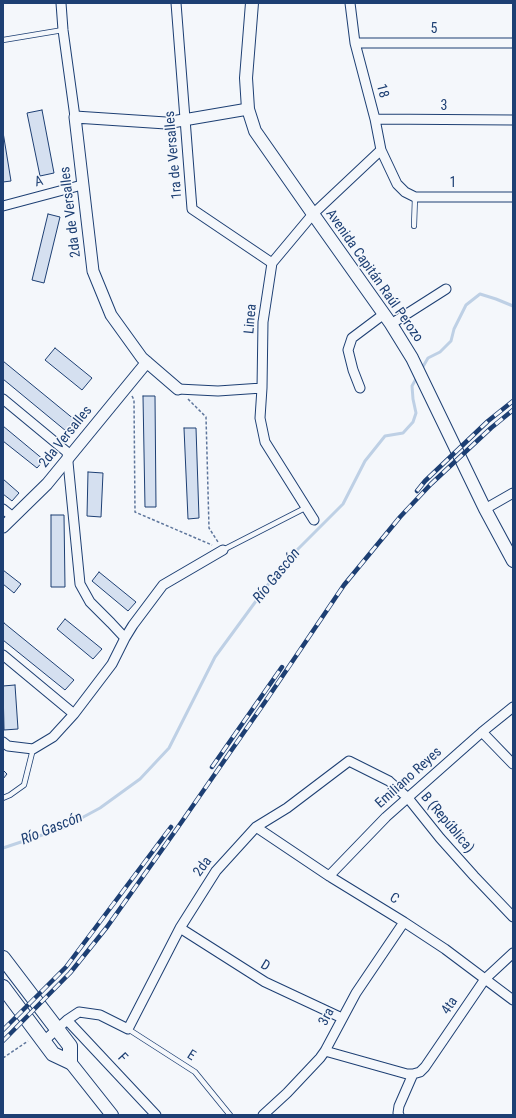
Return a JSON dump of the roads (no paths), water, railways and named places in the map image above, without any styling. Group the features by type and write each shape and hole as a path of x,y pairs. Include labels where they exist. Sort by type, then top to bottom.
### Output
{"main road":[{"name":"Avenida Capitán Raúl Perozo","path":"252,3 246,78 248,109 255,131 391,324 412,358 513,561"},
{"path":"3,958 63,1024 70,1046 70,1062"},
{"path":"3,987 53,1054 70,1062 112,1115"}],"street":[{"name":"2da de Versalles","path":"62,3 63,30 93,271 111,316 142,358 178,389"},
{"name":"1ra de Versalles","path":"176,3 192,209 272,263"},
{"name":"18","path":"350,3 355,43 375,119 381,150 397,184 405,192 415,197"},
{"name":"5","path":"355,43 513,43"},
{"path":"75,117 166,123 248,109"},
{"name":"3","path":"375,119 513,120"},
{"path":"272,263 313,214 381,150"},
{"name":"A","path":"3,206 82,185"},
{"name":"1","path":"415,197 513,197"},
{"name":"Linea","path":"272,263 263,322 260,418 265,442 314,520"},
{"path":"391,324 446,289"},
{"path":"360,388 353,370 348,350 352,338 384,314"},
{"name":"2da Versalles","path":"3,527 47,484 147,362"},
{"path":"178,389 218,391 262,388"},
{"path":"3,399 67,452 80,584 90,602 125,638"},
{"path":"486,509 513,493"},
{"path":"3,510 13,517"},
{"path":"3,742 8,746 32,749 53,737 74,714 112,664 133,625 162,585 223,550"},
{"path":"3,656 74,714"},
{"name":"Emiliano Reyes","path":"330,876 386,817 482,732 513,707"},
{"path":"482,732 513,764"},
{"name":"B (República)","path":"349,761 389,781 408,798 455,854 513,917"},
{"name":"2da","path":"128,1029 180,928 216,871 256,828 287,808 349,761"},
{"name":"C","path":"256,828 445,949 513,1000"},
{"name":"3ra","path":"263,1115 287,1093 320,1058 356,993 404,922"},
{"name":"D","path":"180,928 265,982 342,1018"},
{"name":"4ta","path":"413,1074 420,1072 425,1067 485,979 513,953"},
{"path":"41,1038 79,1012 100,1015 128,1029"},
{"name":"F","path":"63,1024 156,1115"},
{"path":"325,1051 407,1074 413,1074 399,1106 398,1113 400,1115"}],"lane":[{"path":"3,40 63,30"},
{"path":"414,226 415,197"},
{"path":"223,550 307,507"},
{"path":"3,798 24,785 32,749"},
{"name":"E","path":"128,1029 196,1072 230,1115"}],"waterway":[{"name":"Río Gascón","path":"421,370 428,358 440,352 451,341 454,329 466,305 480,294 513,306"},
{"name":"Río Gascón","path":"3,848 63,828 100,808 140,779 169,748 215,657 267,586 288,559 343,504 365,461 385,436 403,433 413,422 416,413 412,386 417,377"}],"railway":[{"path":"417,491 425,481 488,421 513,401"},
{"path":"3,1041 70,973 107,927 265,702 344,585 400,517 431,484 491,428 513,410"},
{"path":"212,767 282,667"},
{"path":"3,1030 66,967 171,827"}]}
